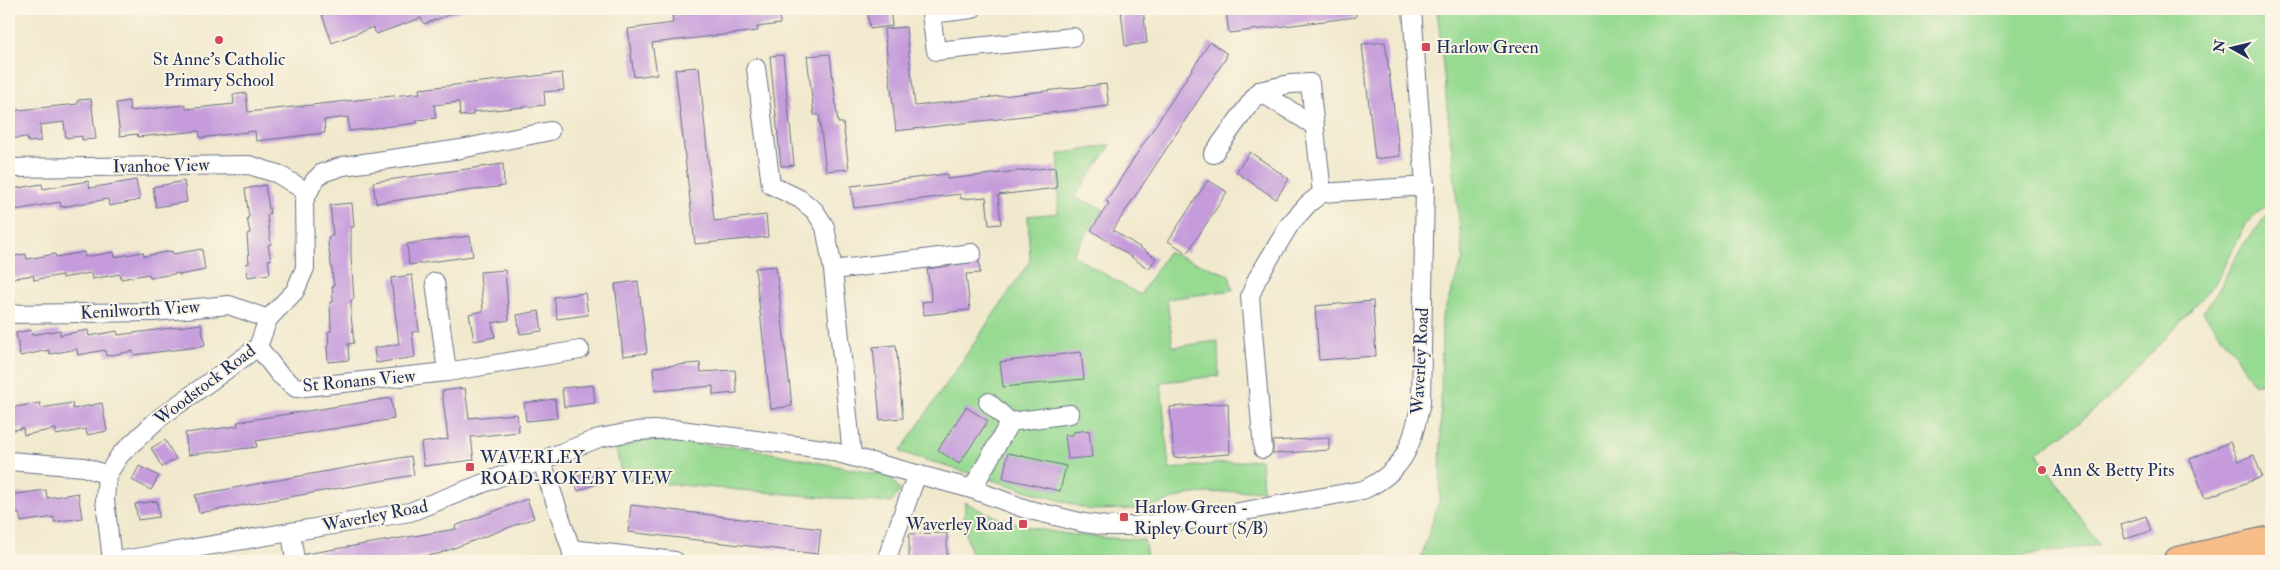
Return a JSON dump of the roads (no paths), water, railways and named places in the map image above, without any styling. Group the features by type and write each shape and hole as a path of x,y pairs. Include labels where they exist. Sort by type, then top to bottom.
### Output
{"main road":[{"path":"2178,561 2271,540"}],"street":[{"path":"972,9 932,14 936,51 1073,37"},
{"name":"Waverley Road","path":"117,561 425,508 599,438 628,431 673,429 799,444 852,455 972,489 1026,508 1084,523 1121,527 1208,518 1363,490 1383,480 1402,461 1414,435 1421,403 1425,186 1412,9"},
{"path":"756,68 771,185 800,199 814,211 825,227 833,270 852,455"},
{"path":"1213,154 1258,91 1290,84 1310,83 1322,193"},
{"path":"1258,91 1315,126"},
{"path":"307,192 322,173 343,166 461,149 550,131"},
{"name":"Ivanhoe View","path":"9,168 249,165 278,174 307,192"},
{"path":"1263,449 1250,296 1257,279 1290,224 1308,204 1322,193 1425,186"},
{"name":"Woodstock Road","path":"112,561 105,500 107,475 120,455 158,419 258,347 268,319 295,291 305,268 304,201 307,192"},
{"path":"833,270 972,253"},
{"path":"435,282 447,372"},
{"name":"Kenilworth View","path":"9,314 154,312 228,305 268,319"},
{"name":"St Ronans View","path":"258,347 279,374 296,388 313,388 447,372 580,350"},
{"path":"988,402 1010,422 1070,414"},
{"path":"972,489 1010,422"},
{"path":"9,461 84,467 107,475"},
{"path":"542,462 572,555 675,561"},
{"path":"886,561 917,474"},
{"path":"291,532 294,561"}],"place":[{"name":"St Anne's Catholic Primary School","path":"219,40"},
{"name":"Harlow Green","path":"1426,47"},
{"name":"WAVERLEY ROAD-ROKEBY VIEW","path":"470,467"},
{"name":"Ann & Betty Pits","path":"2042,470"},
{"name":"Harlow Green - Ripley Court (S/B)","path":"1124,517"},
{"name":"Waverley Road","path":"1023,524"}]}
